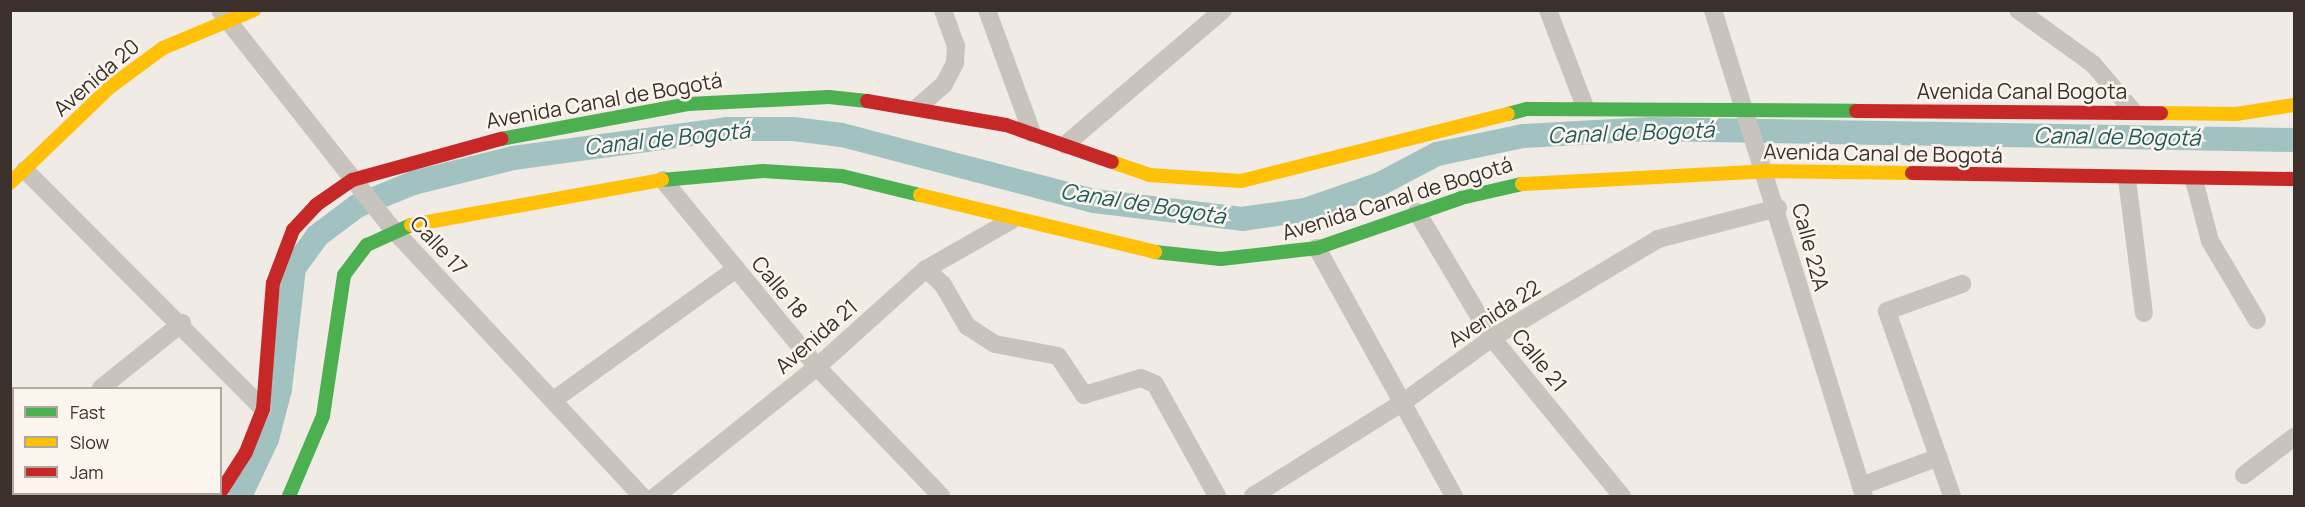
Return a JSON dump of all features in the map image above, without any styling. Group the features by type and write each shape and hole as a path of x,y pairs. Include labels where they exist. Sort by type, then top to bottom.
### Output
{"main road":[{"name":"Avenida 20","path":"10,183 110,87 163,48 222,15 254,10"},
{"name":"Avenida Canal de Bogotá","path":"222,490 246,452 263,409 279,257 303,217 356,184 423,154 709,101 829,97 919,106 1032,133 1149,175 1241,181 1288,173 1499,112 1585,107 1749,116"},
{"name":"Avenida Canal Bogota","path":"1749,116 2133,111 2236,114 2295,105"},
{"name":"Avenida Canal de Bogotá","path":"294,494 323,417 344,275 360,251 391,227 454,214 663,180 801,171 877,183 1012,220 1191,257 1247,259 1317,248 1418,212 1543,179 1765,166 2127,179 2295,179"}],"street":[{"path":"919,106 944,84 955,63 956,46 943,10"},
{"path":"987,10 1032,133"},
{"path":"1065,146 1223,10"},
{"path":"1548,10 1585,107"},
{"name":"Calle 22A","path":"1713,10 1765,166 1814,346 1862,491"},
{"path":"2018,10 2093,64 2133,111"},
{"name":"Calle 17","path":"222,15 391,227 555,399 642,496"},
{"path":"25,170 182,323 263,409"},
{"path":"2127,179 2144,313"},
{"name":"Calle 18","path":"663,180 817,367 941,496"},
{"path":"2194,180 2210,241 2257,320"},
{"name":"Avenida 22","path":"1253,496 1402,403 1492,338 1658,239 1778,208"},
{"name":"Calle 21","path":"1418,212 1492,338 1622,496"},
{"name":"Avenida 21","path":"656,496 817,367 926,269 1012,220"},
{"path":"1317,248 1454,496"},
{"path":"555,399 736,269"},
{"path":"926,269 967,326 995,344 1058,356 1084,395 1141,378 1155,384 1217,496"},
{"path":"1953,496 1887,310 1962,284"},
{"path":"102,387 182,323"},
{"path":"2244,475 2295,437"},
{"path":"1862,491 1939,457"}],"waterway":[{"name":"Canal de Bogotá","path":"240,496 267,439 280,389 294,268 317,236 357,206 413,183 513,158 727,129 793,129 842,135 1094,201 1242,219 1305,210 1380,184 1437,154 1523,136 1651,129 2294,140"}],"traffic: fast":[{"path":"501,139 688,104 829,97 867,101"},
{"path":"1508,114 1527,109 1856,111"},
{"path":"662,180 763,171 842,176 920,195"},
{"path":"1155,252 1221,259 1317,248 1461,198 1522,184"},
{"path":"289,496 323,416 344,275 367,245 411,225"}],"traffic: slow":[{"path":"10,183 110,87 163,48 254,10"},
{"path":"2161,113 2236,114 2294,105"},
{"path":"1112,162 1149,175 1241,181 1508,114"},
{"path":"1522,184 1767,171 1912,173"},
{"path":"411,225 662,180"},
{"path":"920,195 1155,252"}],"traffic: jam":[{"path":"867,101 1006,125 1112,162"},
{"path":"1856,111 2161,113"},
{"path":"222,490 246,452 263,409 273,283 293,230 316,205 352,180 501,139"},
{"path":"1912,173 2294,179"}]}
